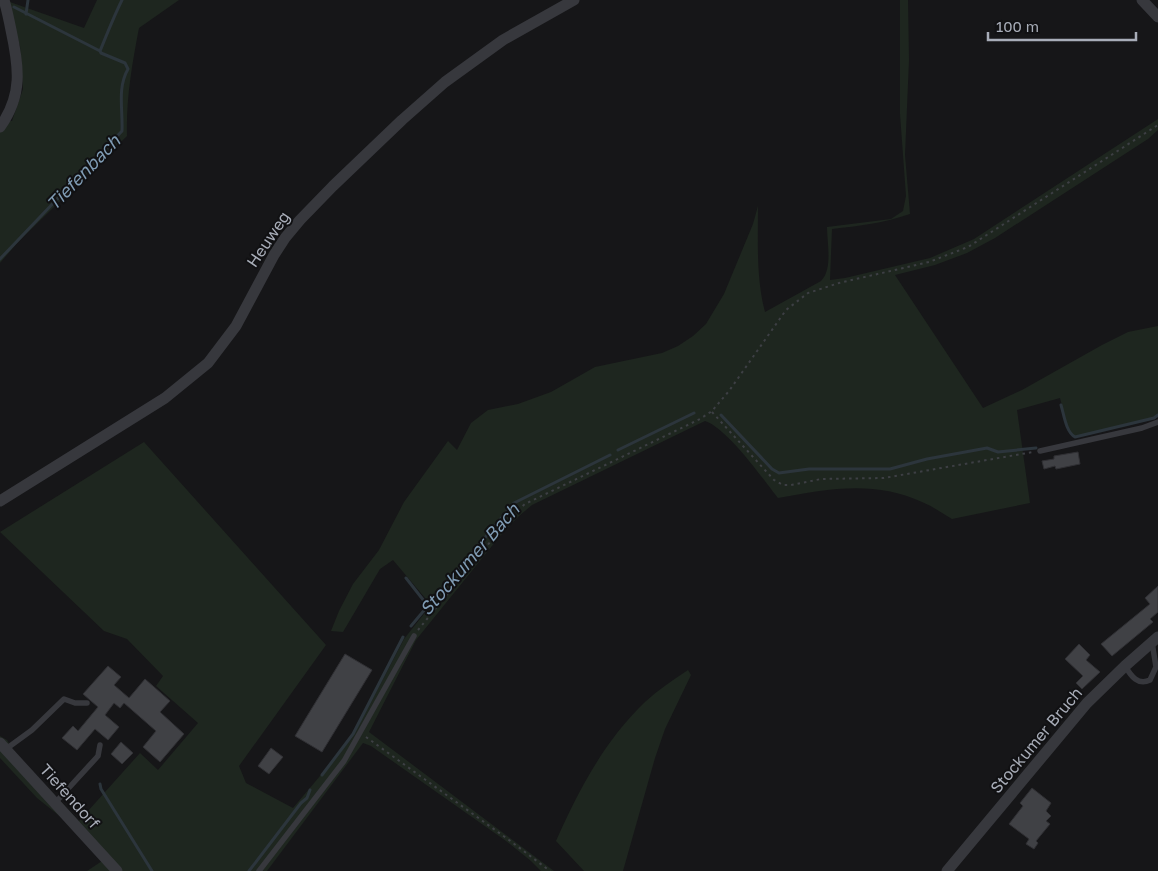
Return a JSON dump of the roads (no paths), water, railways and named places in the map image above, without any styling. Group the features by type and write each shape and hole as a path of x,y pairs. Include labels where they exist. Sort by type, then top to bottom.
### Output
{"street":[{"path":"0,127 13,107 17,92 18,71 4,0"},
{"name":"Heuweg","path":"0,501 165,398 208,363 236,326 274,254 285,238 333,186 445,82 503,40 574,0"},
{"path":"1142,0 1157,11"},
{"name":"Stockumer Bruch","path":"947,871 1087,703 1155,639"},
{"name":"Tiefendorf","path":"3,746 117,871"}],"lane":[{"path":"1040,451 1142,428 1158,422"},
{"path":"258,871 344,761 414,636"},
{"path":"1125,666 1133,678 1143,682 1150,680 1156,667 1155,639"},
{"path":"3,746 32,730 64,699 75,703 87,703"},
{"path":"55,803 98,756 100,745"}],"waterway":[{"path":"26,14 28,0"},
{"name":"Tiefenbach","path":"0,259 122,131 122,91 128,69 125,63 100,51 122,0"},
{"path":"14,7 100,51"},
{"name":"Stockumer Bach","path":"1061,405 1067,427 1075,437 1154,418 1158,415"},
{"name":"Stockumer Bach","path":"618,450 694,413"},
{"name":"Stockumer Bach","path":"721,415 772,469 779,473 809,469 890,469 927,459 987,448 998,452 1036,448"},
{"name":"Stockumer Bach","path":"411,626 514,503 610,455"},
{"path":"406,578 428,606"},
{"name":"Stockumer Bach","path":"322,775 353,734 403,637"},
{"path":"100,784 101,789 152,871"},
{"name":"Stockumer Bach","path":"249,871 301,803 307,798 310,790"}]}
